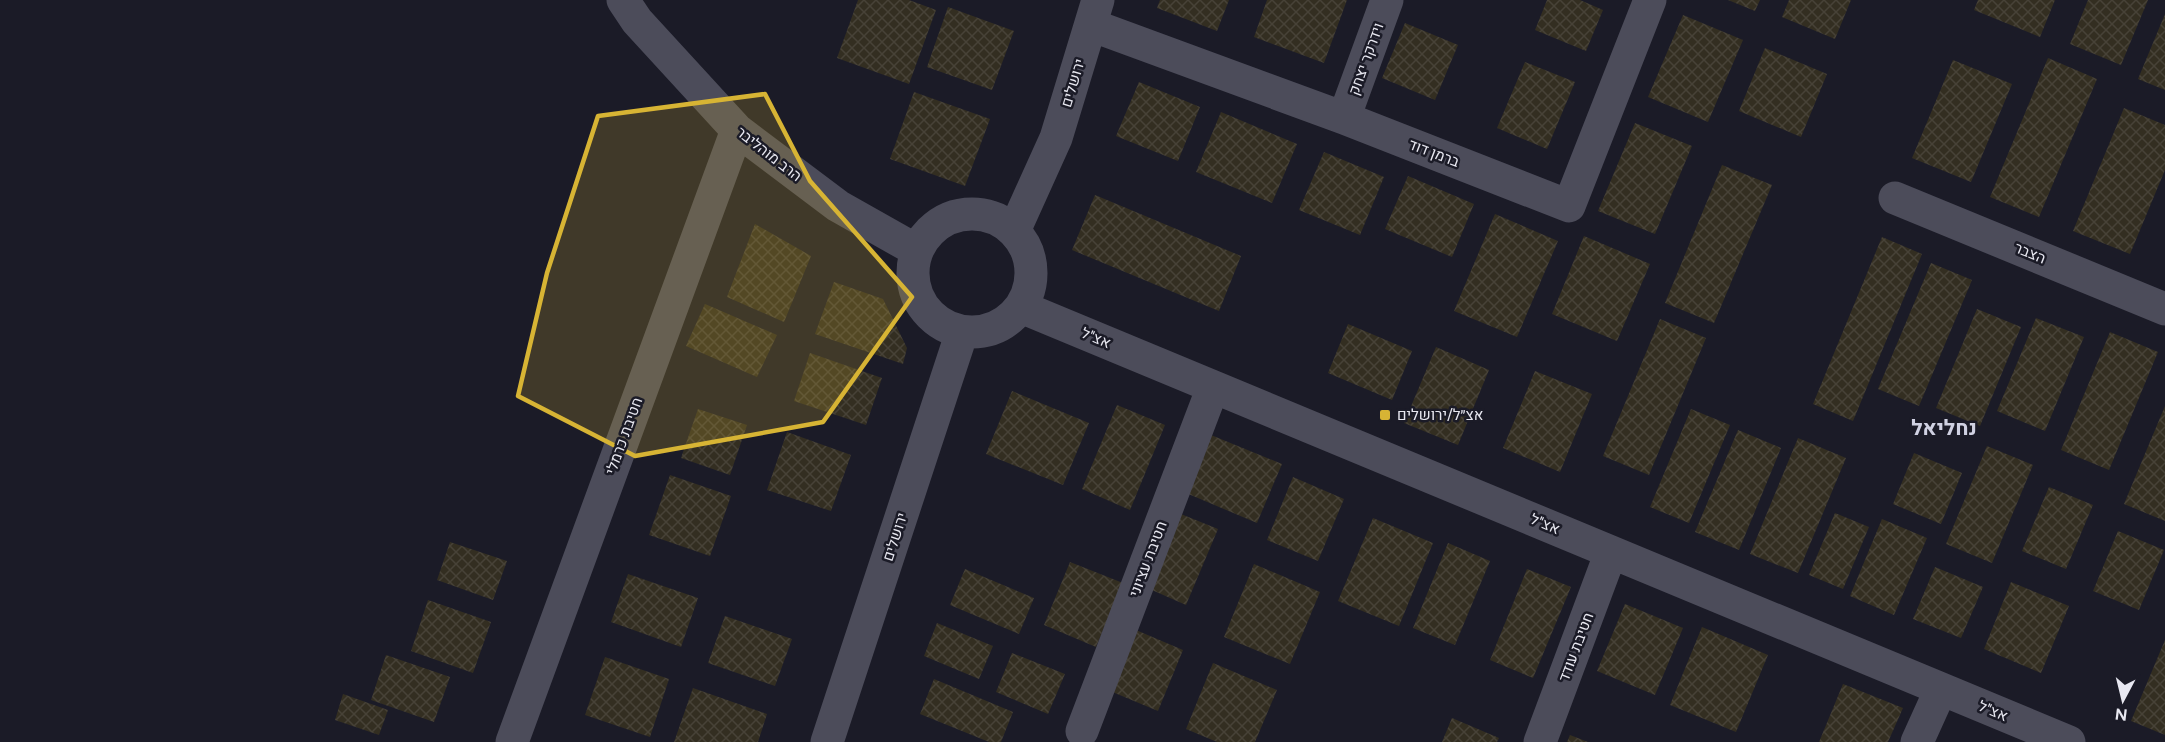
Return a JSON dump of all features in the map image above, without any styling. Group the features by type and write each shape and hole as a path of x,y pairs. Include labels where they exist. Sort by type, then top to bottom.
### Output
{"street":[{"name":"הרב מוהליבר","path":"623,0 637,21 737,130 838,206 916,250"},
{"name":"וידרקר יצחק","path":"1344,118 1387,0"},
{"name":"ברמן דוד","path":"1095,12 1344,118 1569,206 1650,0"},
{"name":"ירושלים","path":"1014,231 1056,138 1095,12"},
{"name":"חטיבת כרמלי","path":"512,742 737,130"},
{"name":"הצבר","path":"1895,198 2165,309"},
{"path":"980,213 998,219 1014,231 1026,248 1031,267 1030,288 1021,307 995,328 979,332 962,332 945,326 931,316 920,302 913,285 912,267 916,250 926,234 942,221 960,214 980,213"},
{"name":"אצ\"ל","path":"1021,307 2069,742"},
{"name":"ירושלים","path":"827,742 962,332"},
{"name":"חטיבת עציוני","path":"1082,731 1213,387"},
{"name":"חטיבת עודד","path":"1540,742 1611,552"},
{"path":"1917,742 1941,689"}],"highlighted area":[{"path":"765,94 810,181 912,297 823,422 635,456 518,396 547,273 598,116"}],"building":[{"path":"858,0 909,0 936,10 909,84 837,58"},
{"path":"1160,0 1229,0 1217,31 1157,8"},
{"path":"1267,0 1347,0 1324,63 1254,37"},
{"path":"1547,0 1580,0 1603,10 1586,51 1535,30"},
{"path":"1728,0 1760,0 1755,11"},
{"path":"1789,0 1851,0 1835,39 1782,17"},
{"path":"1978,0 2055,0 2040,37 1974,10"},
{"path":"2088,0 2148,0 2121,65 2070,44"},
{"path":"948,7 1014,31 992,90 927,67"},
{"path":"2165,14 2165,90 2138,79"},
{"path":"1683,15 1743,40 1708,122 1648,97"},
{"path":"1405,23 1458,45 1435,100 1382,78"},
{"path":"1765,48 1827,74 1801,137 1739,111"},
{"path":"2048,58 2097,79 2039,217 1990,197"},
{"path":"1953,60 2012,84 1971,182 1912,158"},
{"path":"1525,62 1575,82 1547,149 1497,128"},
{"path":"1139,82 1200,107 1178,161 1116,136"},
{"path":"914,92 990,119 965,186 890,159"},
{"path":"2124,108 2165,125 2165,170 2130,254 2073,231"},
{"path":"1221,112 1297,144 1272,203 1196,172"},
{"path":"1635,123 1692,146 1655,234 1598,211"},
{"path":"1324,152 1384,177 1360,235 1299,210"},
{"path":"1722,165 1772,185 1714,323 1665,303"},
{"path":"1408,176 1474,204 1452,257 1385,229"},
{"path":"1095,195 1241,256 1219,311 1072,250"},
{"path":"1495,214 1558,241 1517,337 1454,311"},
{"path":"755,224 811,256 784,322 727,297"},
{"path":"1584,236 1650,264 1617,341 1552,314"},
{"path":"1882,237 1922,254 1853,421 1813,404"},
{"path":"1931,263 1972,280 1919,406 1878,389"},
{"path":"834,282 883,299 907,348 903,364 815,334"},
{"path":"705,304 777,335 757,377 686,346"},
{"path":"1977,309 2021,327 1980,426 1936,408"},
{"path":"2036,318 2084,337 2045,431 1997,411"},
{"path":"1660,319 1706,338 1649,475 1603,456"},
{"path":"1348,324 1412,351 1392,400 1328,373"},
{"path":"2110,332 2158,352 2109,470 2061,450"},
{"path":"1436,347 1489,370 1458,445 1404,423"},
{"path":"810,353 882,378 866,425 794,401"},
{"path":"1535,371 1592,394 1560,472 1503,448"},
{"path":"1012,391 1089,423 1063,485 986,454"},
{"path":"1117,405 1165,425 1130,510 1082,489"},
{"path":"2165,406 2165,521 2124,504"},
{"path":"698,409 747,425 730,475 681,458"},
{"path":"1691,409 1730,425 1689,523 1650,507"},
{"path":"1738,430 1781,448 1739,550 1695,532"},
{"path":"787,432 851,455 831,511 767,490"},
{"path":"1211,435 1282,464 1257,523 1186,493"},
{"path":"1798,438 1846,458 1798,573 1750,554"},
{"path":"1987,446 2033,465 1992,563 1946,544"},
{"path":"1914,453 1962,473 1941,524 1893,504"},
{"path":"670,475 731,496 710,556 649,535"},
{"path":"1293,477 1344,499 1318,561 1267,540"},
{"path":"2049,487 2093,505 2066,569 2022,551"},
{"path":"1176,512 1218,529 1186,605 1145,587"},
{"path":"1835,513 1869,527 1843,589 1809,575"},
{"path":"1373,518 1433,543 1399,626 1338,601"},
{"path":"1882,519 1927,538 1894,615 1850,596"},
{"path":"2118,531 2164,550 2139,610 2093,591"},
{"path":"450,542 507,561 493,600 437,580"},
{"path":"1448,543 1490,561 1455,645 1413,628"},
{"path":"1070,562 1123,583 1096,647 1044,625"},
{"path":"1254,564 1320,592 1290,664 1224,637"},
{"path":"1935,567 1983,587 1961,638 1913,619"},
{"path":"965,569 1034,598 1019,634 950,605"},
{"path":"1527,569 1571,587 1533,678 1490,660"},
{"path":"628,574 698,598 681,647 611,622"},
{"path":"2011,582 2069,606 2041,673 1984,649"},
{"path":"428,600 491,622 473,673 411,651"},
{"path":"1625,604 1683,628 1655,695 1597,671"},
{"path":"725,616 792,639 775,686 708,663"},
{"path":"937,623 993,646 979,679 924,656"},
{"path":"1702,627 1768,655 1736,732 1670,705"},
{"path":"1136,630 1183,650 1158,711 1110,691"},
{"path":"2165,640 2165,735 2131,721"},
{"path":"1012,653 1065,674 1048,714 996,692"},
{"path":"386,655 450,677 434,722 371,700"},
{"path":"605,657 669,679 650,737 585,715"},
{"path":"1213,663 1277,690 1255,742 1217,742 1186,729"},
{"path":"934,679 1013,712 1001,742 989,742 920,714"},
{"path":"1843,684 1903,708 1888,742 1819,742"},
{"path":"693,688 767,714 758,742 674,742"},
{"path":"343,694 388,710 379,735 335,720"},
{"path":"1452,718 1499,738 1497,742 1442,742"},
{"path":"1570,735 1588,742 1567,742"}],"place":[{"name":"אצ״ל/ירושלים","path":"1385,415"}],"district":[{"name":"נחליאל","path":"1944,428"}]}
